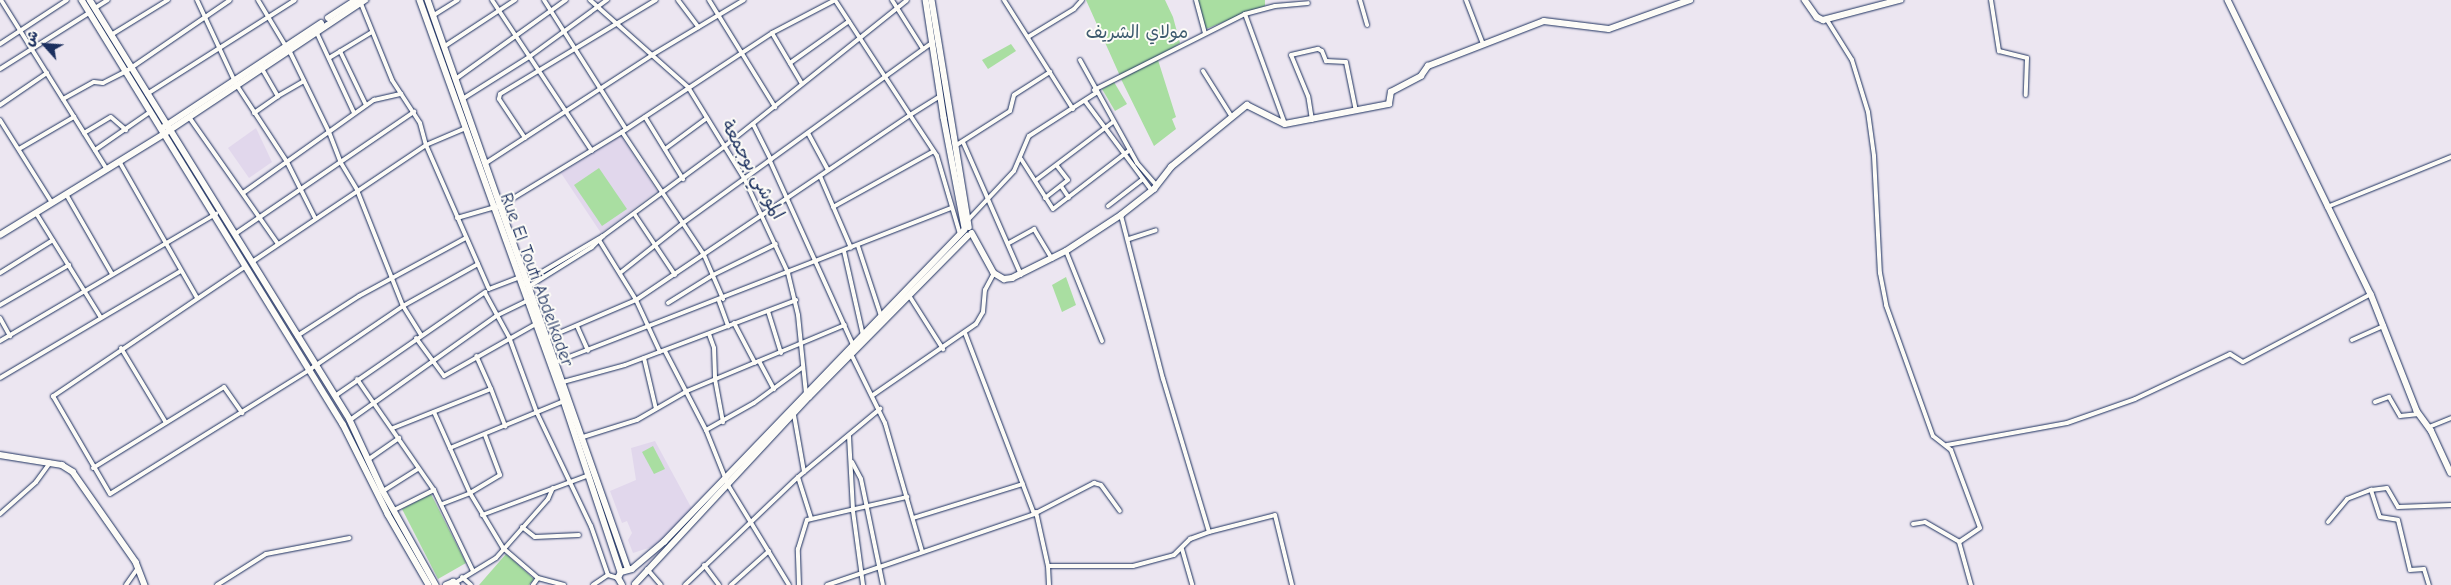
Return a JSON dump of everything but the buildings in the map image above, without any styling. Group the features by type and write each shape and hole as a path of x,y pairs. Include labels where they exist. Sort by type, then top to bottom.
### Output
{"street":[{"path":"1,0 106,168"},
{"path":"0,44 67,0"},
{"path":"82,0 112,34 147,94 165,131 216,214 350,420 383,491 436,585"},
{"path":"90,0 92,10 105,39 125,72 150,112 235,234 249,264 309,370 343,424 388,514 429,585"},
{"path":"0,69 108,0"},
{"path":"105,39 168,0"},
{"path":"197,0 235,82 287,162 315,218"},
{"path":"63,99 94,82 104,83 125,72 205,15 230,0"},
{"path":"258,0 287,47 329,132 340,163 357,190 394,278 403,306 420,335"},
{"path":"147,94 295,0"},
{"name":"Rue El Touti Abdelkader","path":"420,0 589,474 619,580"},
{"name":"Rue El Touti Abdelkader","path":"428,0 630,569 636,575 634,584"},
{"path":"434,15 458,0"},
{"path":"492,0 537,71 592,151"},
{"path":"445,46 515,0"},
{"path":"544,0 566,31 574,48 626,129"},
{"path":"457,78 516,38 566,0"},
{"name":"الموشي بوجمعة","path":"590,0 688,87 744,178 776,244 788,273 796,300 807,395"},
{"path":"464,98 529,58 607,0"},
{"path":"525,138 498,96 614,23 656,0"},
{"path":"678,0 698,27"},
{"path":"710,0 775,107"},
{"path":"486,163 652,55 744,0"},
{"path":"457,218 502,204 645,118 688,87 772,33 835,0 934,151 950,208 994,273 1004,279 1021,275 1052,259 1121,216 1152,191 1172,167 1249,105 1285,124 1390,104 1390,92 1421,76 1428,66 1551,20 1601,30 1626,26 1690,0"},
{"path":"892,0 923,49"},
{"path":"334,397 420,335 489,289 529,283 570,261 635,215 725,146 907,0"},
{"path":"484,293 509,337 537,413 572,481 608,574 619,580 630,569 655,551 849,352 910,297 966,232 968,220 954,147 940,96 926,0"},
{"path":"932,0 946,118 966,232"},
{"path":"1004,0 1073,109"},
{"path":"1028,37 1074,9 1082,0"},
{"path":"1196,0 1205,33"},
{"path":"1274,0 1275,6"},
{"path":"1360,0 1367,25"},
{"path":"1466,0 1484,44"},
{"path":"1805,0 1817,17 1827,20 1900,0"},
{"path":"1991,0 1999,51 2028,58 2026,95"},
{"path":"2228,0 2327,207 2371,294 2419,414 2429,427 2451,473"},
{"path":"0,235 188,117 235,82 262,67 287,47 360,1"},
{"path":"360,1 392,80 414,112 426,145 489,289"},
{"path":"165,131 287,47 360,1"},
{"path":"968,220 988,200 1021,159 1028,136 1073,109 1095,92 1205,33 1245,14 1275,6 1308,3"},
{"path":"1245,14 1285,124"},
{"path":"1827,20 1852,60 1868,112 1874,156 1880,274 1886,305 1932,436 1947,444 2067,423 2154,392 2230,354 2243,362 2371,294"},
{"path":"790,63 848,21"},
{"path":"316,30 354,113"},
{"path":"329,58 372,32"},
{"path":"772,33 802,84"},
{"path":"620,273 683,223 933,42"},
{"path":"1312,120 1308,96 1291,55 1318,49 1326,61 1346,62 1356,111"},
{"path":"340,51 366,105"},
{"path":"1080,60 1095,92 1130,150 1157,186"},
{"path":"262,67 278,96"},
{"path":"1203,71 1232,117"},
{"path":"954,147 1010,111 1014,95 1050,72"},
{"path":"0,105 47,73"},
{"path":"254,113 304,81"},
{"path":"243,193 366,105 378,98 401,94"},
{"path":"547,338 636,300 704,255 762,212 820,176 940,96"},
{"path":"1085,101 1103,130 1152,191"},
{"path":"95,150 150,112"},
{"path":"235,234 414,112"},
{"path":"19,149 74,116"},
{"path":"84,133 111,116 126,130"},
{"path":"188,117 278,244"},
{"path":"645,118 683,178"},
{"path":"664,149 707,118"},
{"path":"0,120 52,203"},
{"path":"1036,180 1113,122"},
{"path":"753,124 853,345"},
{"path":"466,128 426,145 121,348 52,397 107,492 112,494 309,370 403,306 478,264"},
{"path":"622,132 704,255 713,275 728,326"},
{"path":"808,133 828,170"},
{"path":"963,142 988,200 1009,242 1021,275"},
{"path":"1021,159 1036,180 1052,209 1130,150"},
{"path":"833,207 934,151"},
{"path":"2327,207 2451,157"},
{"path":"119,160 196,298"},
{"path":"1045,198 1068,180 1057,166"},
{"path":"820,176 851,248"},
{"path":"1108,206 1143,179"},
{"path":"1061,186 1069,198"},
{"path":"66,194 112,274"},
{"path":"556,362 721,300 950,208"},
{"path":"36,213 101,318"},
{"path":"0,341 164,242 216,214"},
{"path":"635,215 653,247 675,275"},
{"path":"498,219 506,216"},
{"path":"1121,216 1129,239 1163,379 1209,532"},
{"path":"1009,242 1034,229 1052,259"},
{"path":"1129,239 1156,230"},
{"path":"849,352 863,334 966,232"},
{"path":"297,336 394,278 466,238"},
{"path":"0,273 54,240"},
{"path":"529,283 568,256 599,240"},
{"path":"599,240 636,300 660,352"},
{"path":"668,303 713,275 776,244"},
{"path":"858,246 881,316"},
{"path":"844,251 863,334"},
{"path":"1066,251 1102,341"},
{"path":"568,256 570,261"},
{"path":"0,306 69,265"},
{"path":"0,378 181,271"},
{"path":"873,395 965,333 982,315 984,295 994,273"},
{"path":"910,297 943,349"},
{"path":"563,382 665,351 796,300"},
{"path":"350,420 433,363 498,315 527,301"},
{"path":"768,311 781,353"},
{"path":"0,318 10,336"},
{"path":"734,323 774,389"},
{"path":"416,338 444,376 509,337 536,324"},
{"path":"583,437 637,420 687,391 845,325"},
{"path":"577,326 588,351"},
{"path":"2352,340 2384,326"},
{"path":"965,333 1035,513 1048,566 1048,585"},
{"path":"709,334 714,348 714,379 723,422"},
{"path":"121,348 166,423"},
{"path":"665,351 706,430 728,485 753,521 789,585"},
{"path":"849,352 880,409 922,551"},
{"path":"476,356 505,426"},
{"path":"644,358 656,409"},
{"path":"706,430 723,422 774,389 803,367"},
{"path":"357,379 394,428 418,469 434,490 473,571"},
{"path":"93,468 225,387 242,412"},
{"path":"394,428 491,390"},
{"path":"634,584 794,415 807,395"},
{"path":"2375,402 2389,397 2400,416 2419,414"},
{"path":"450,448 564,402"},
{"path":"684,585 798,477 880,409"},
{"path":"434,412 470,493 503,548 538,578 564,585"},
{"path":"794,415 804,472"},
{"path":"2429,427 2451,418"},
{"path":"442,504 470,493 500,475 485,435"},
{"path":"849,436 853,510 863,585"},
{"path":"369,459 399,438"},
{"path":"1947,444 1980,528 1959,542"},
{"path":"0,455 50,463 73,472 83,482 138,568 145,585"},
{"path":"850,459 861,479 883,585"},
{"path":"0,514 36,482 50,463"},
{"path":"383,491 418,469"},
{"path":"482,515 589,474"},
{"path":"798,477 811,518"},
{"path":"827,585 880,565 1035,513 1097,483 1120,511"},
{"path":"913,518 1023,484"},
{"path":"446,585 456,584 462,577 496,558 548,499 553,488"},
{"path":"2328,522 2347,499 2371,490 2387,488 2398,507 2451,505"},
{"path":"394,510 434,490"},
{"path":"2371,490 2380,517 2398,520 2410,570 2424,568 2429,585"},
{"path":"799,585 798,549 804,523 811,518 907,497"},
{"path":"1048,566 1134,566 1174,555 1190,539 1275,514 1292,585"},
{"path":"1913,524 1925,522 1959,542 1971,585"},
{"path":"522,527 535,537 578,536"},
{"path":"218,585 266,554 349,538"},
{"path":"1182,549 1192,585"},
{"path":"731,585 769,551"},
{"path":"704,565 719,585"},
{"path":"126,585 138,568"},
{"path":"648,569 661,585"},
{"path":"593,585 608,574"},
{"path":"462,577 471,585"},
{"path":"533,585 538,578"}],"shaded area":[{"path":"256,128 272,162 249,178 228,148"},
{"path":"621,136 657,191 601,233 561,173"},
{"path":"655,441 692,509 658,545 633,553 628,540 632,533 627,521 622,523 610,491 636,480 631,448"}],"green space":[{"name":"مولاي الشريف","path":"1086,0 1165,0 1173,17 1180,43 1149,64 1158,60 1176,117 1172,119 1176,129 1154,146 1121,79 1138,70 1120,76"},
{"path":"1197,0 1265,0 1265,6 1206,29"},
{"path":"1011,44 1016,51 988,69 982,60"},
{"path":"1114,82 1127,104 1115,111 1102,89"},
{"path":"599,168 627,209 602,226 574,185"},
{"path":"1066,277 1076,305 1062,312 1052,285"},
{"path":"653,446 665,469 654,474 642,452"},
{"path":"431,494 466,563 438,579 402,509"},
{"path":"506,554 534,579 529,585 479,585"}]}
